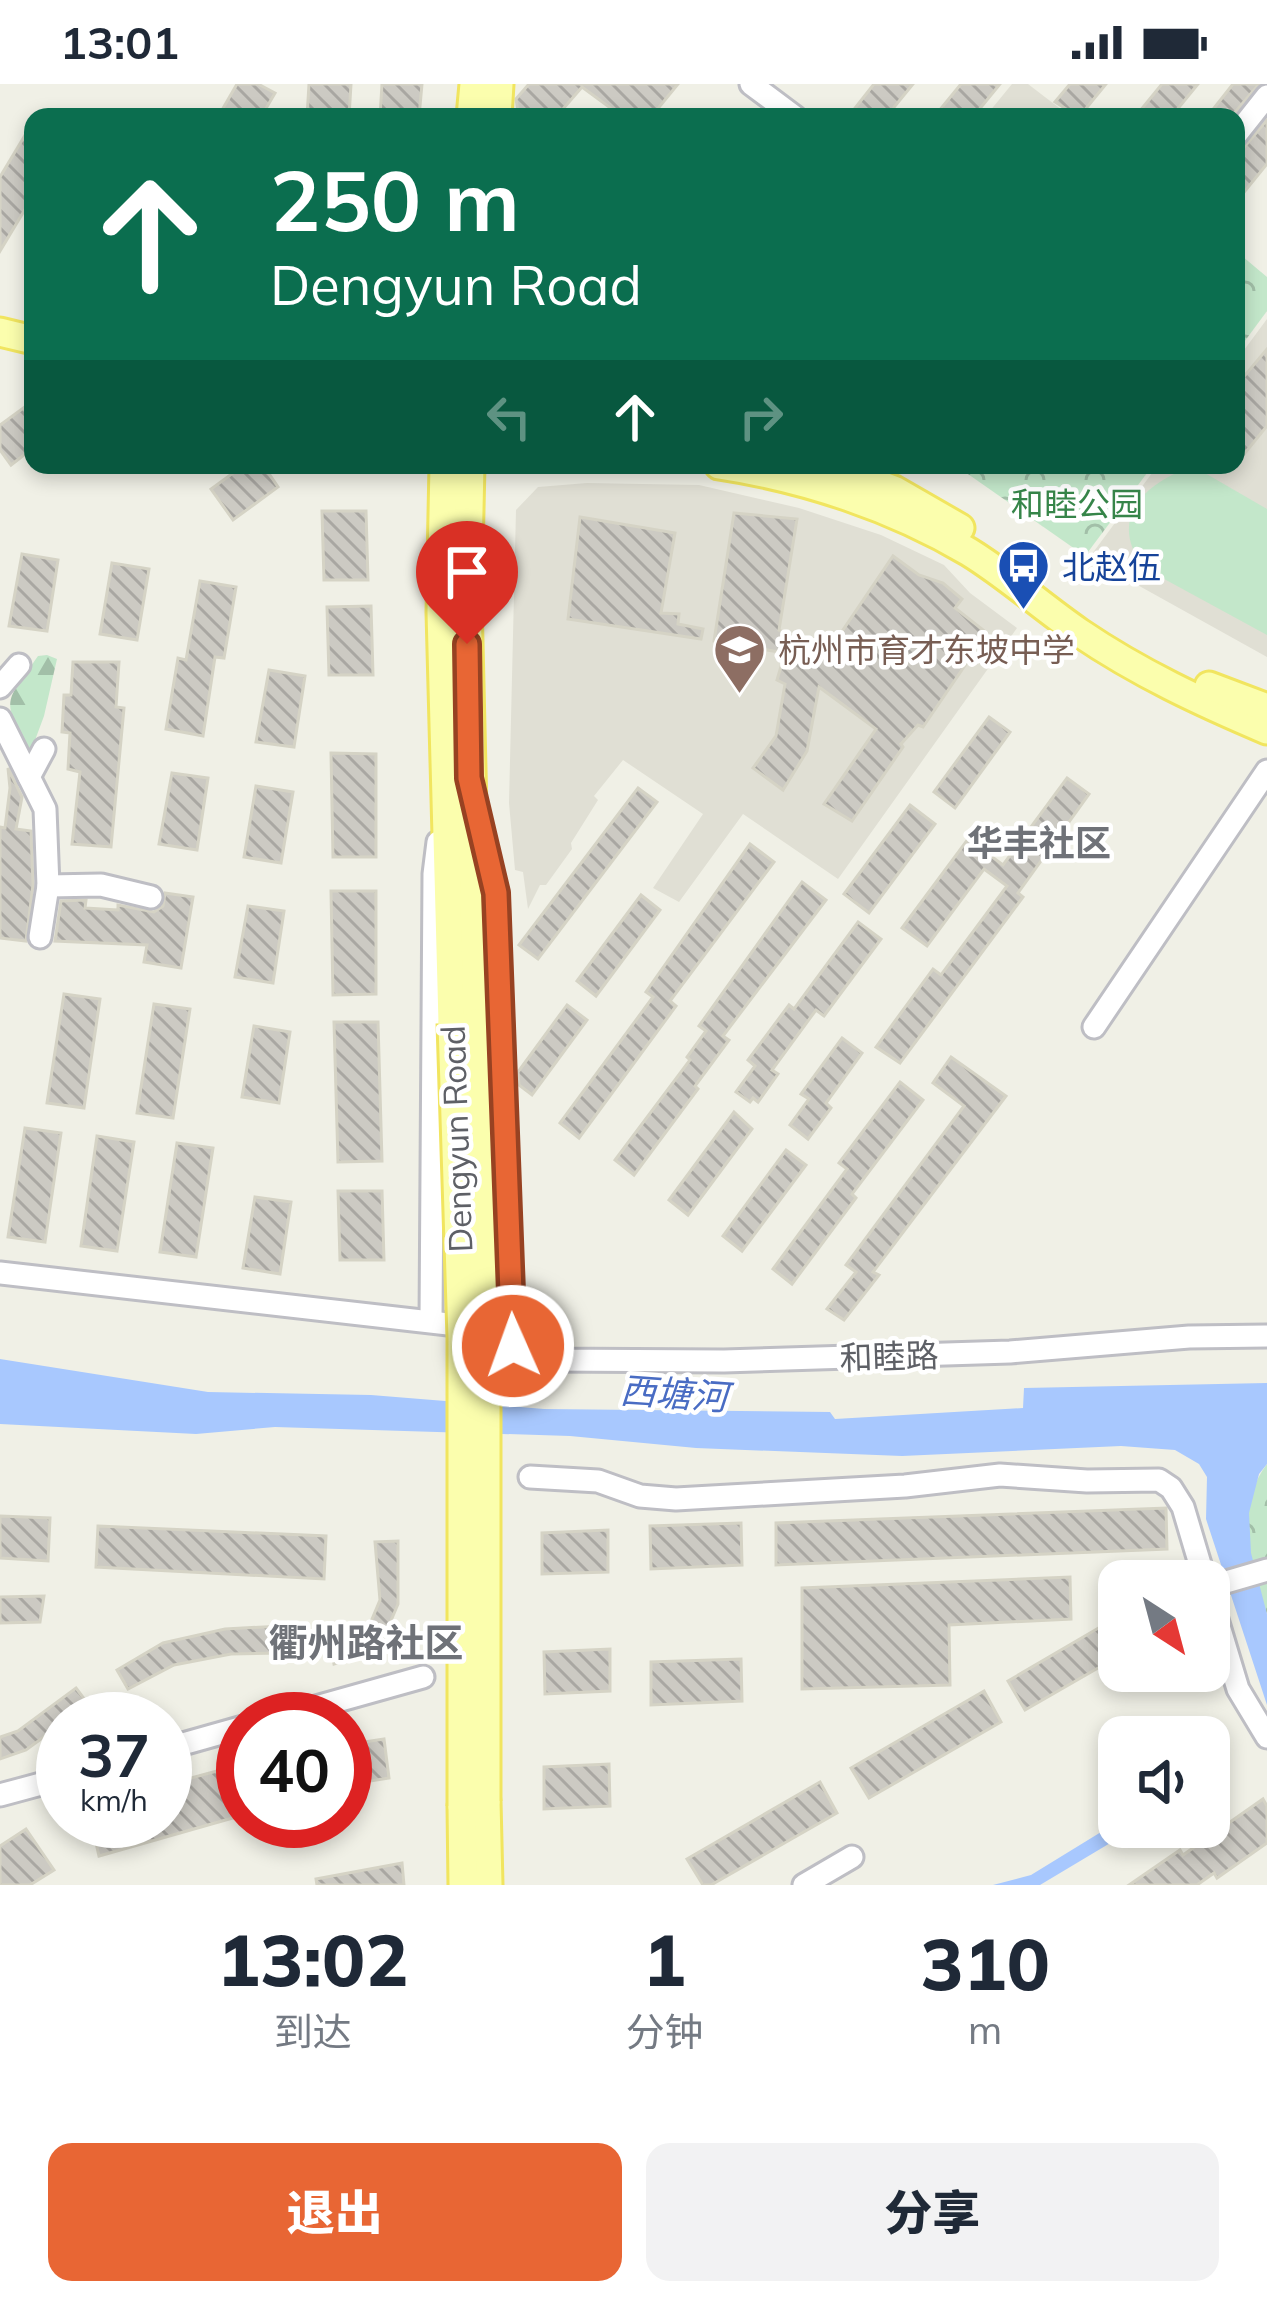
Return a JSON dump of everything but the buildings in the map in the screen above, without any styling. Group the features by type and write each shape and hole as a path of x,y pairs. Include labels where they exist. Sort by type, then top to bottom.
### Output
{"main road":[{"name":"Dengyun Road","path":"444,474 441,612 458,777"},
{"name":"Dengyun Road","path":"464,1885 474,1803 486,1344 464,1023 458,777 470,474"},
{"path":"768,474 846,496 944,539 1013,580 1076,630 1138,670 1267,730"},
{"path":"852,474 894,490 976,536 1153,659 1267,708"},
{"name":"Dengyun Road","path":"474,1803 488,1885"}],"street":[{"path":"751,84 783,108"},
{"path":"1245,124 1267,96"},
{"path":"0,687 19,665"},
{"path":"0,719 45,809 48,886 40,937"},
{"path":"29,777 44,749"},
{"path":"1094,1028 1267,771"},
{"path":"0,1273 430,1321 434,1279 434,874 458,777"},
{"path":"458,777 496,893 513,1346"},
{"path":"48,886 101,885 151,896"},
{"name":"和睦路","path":"430,1321 492,1329 513,1346 545,1360 724,1361 1010,1352 1189,1337 1267,1336"},
{"path":"530,1477 598,1481 640,1496 676,1499 905,1486 1000,1475 1159,1480 1171,1488 1183,1507 1200,1560"},
{"path":"1230,1581 1263,1571"},
{"path":"1230,1662 1238,1689 1267,1737"},
{"path":"369,1692 423,1677"},
{"path":"0,1795 36,1785"},
{"path":"804,1885 852,1857"}],"shaded area":[{"path":"1012,84 1028,84 1059,108 992,108"},
{"path":"1267,319 1267,657 1089,558 1151,474 1245,474 1245,349"},
{"name":"杭州市育才东坡中学","path":"699,485 799,508 881,535 944,565 970,593 1017,628 838,879 743,814 679,902 653,888 703,814 623,760 594,796 598,800 571,843 572,849 546,885 540,885 528,909 523,872 515,870 509,803 516,510 538,487"}],"green space":[{"path":"1245,259 1267,277 1267,311 1245,341"},
{"name":"和睦公园","path":"968,474 1146,474 1085,556"},
{"path":"1174,474 1207,474 1267,509 1267,635 1144,568 1129,526 1138,502"},
{"path":"38,656 57,659 31,751 14,721 10,702"},
{"path":"1267,1464 1267,1614 1251,1558 1248,1518 1257,1480"}],"water":[{"path":"0,1359 208,1392 371,1395 544,1409 830,1412 835,1419 1023,1408 1024,1388 1267,1383 1267,1464 1259,1474 1249,1513 1251,1553 1267,1614 1267,1705 1230,1592 1230,1560 1219,1560 1206,1519 1207,1477 1199,1464 1175,1450 1121,1446 902,1456 696,1448 570,1436 275,1427 196,1434 0,1424"},
{"path":"1098,1834 1098,1848 1102,1848 1040,1885 993,1885 1031,1875"}],"place":[{"name":"北赵伍","path":"1023,612"},
{"name":"杭州市育才东坡中学","path":"739,695"}],"district":[{"name":"华丰社区","path":"1039,842"},
{"name":"衢州路社区","path":"366,1642"}],"route":[{"path":"467,644 469,778 496,893 513,1346"}],"water label":[{"name":"西塘河","path":"674,1393"}]}
